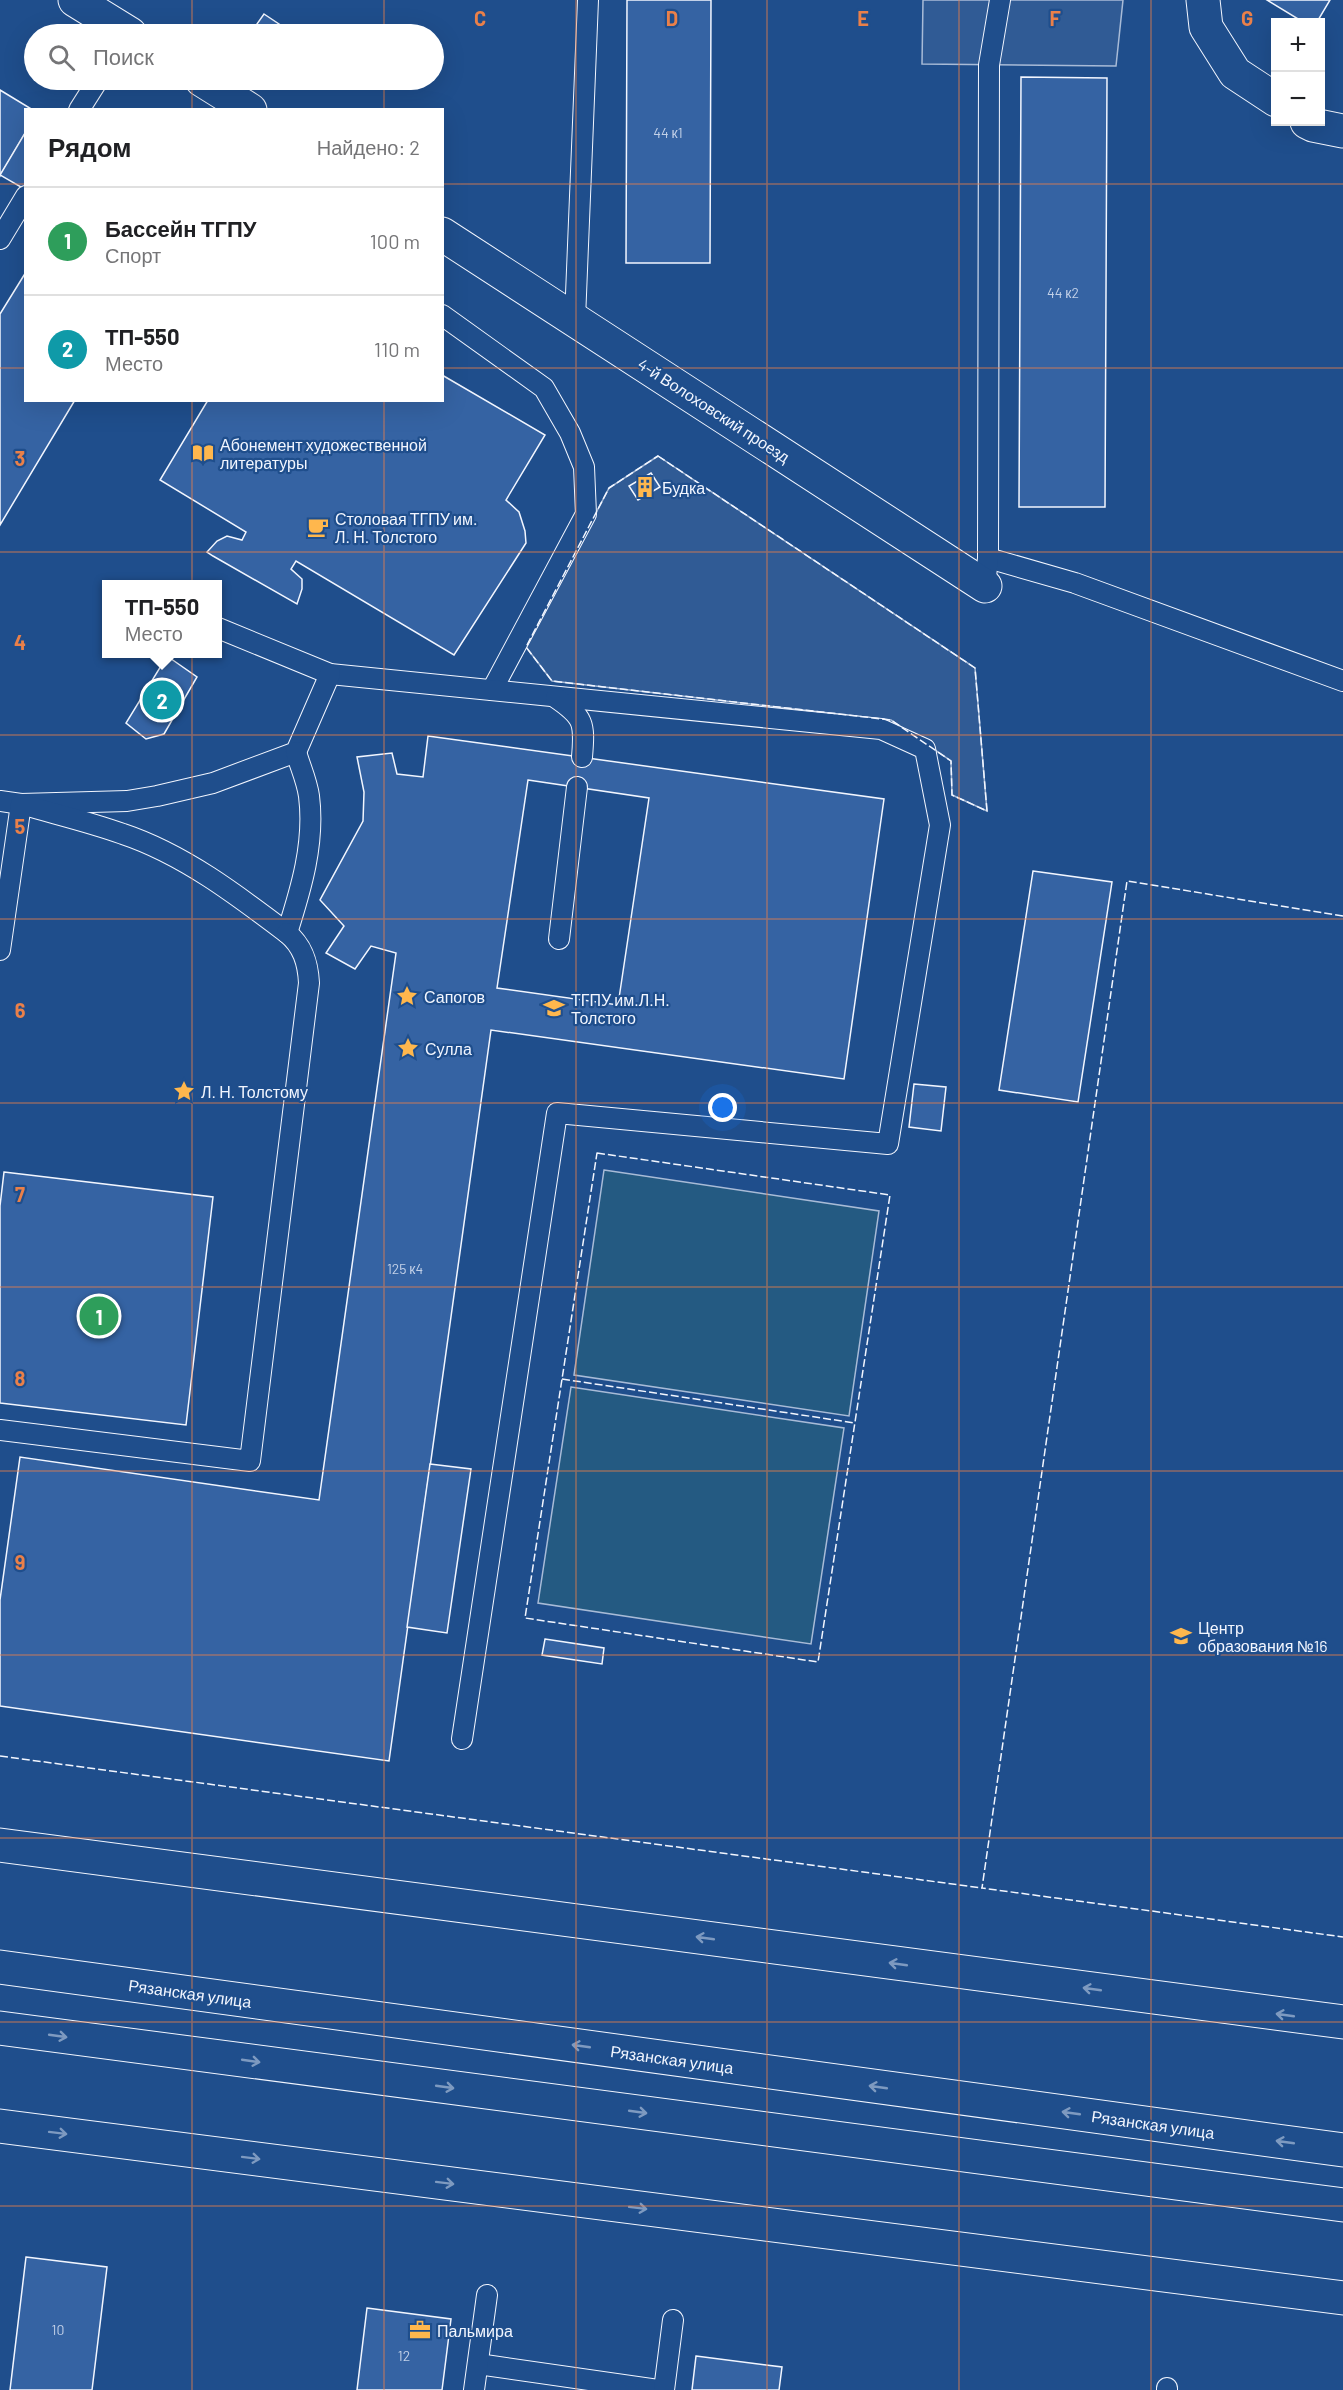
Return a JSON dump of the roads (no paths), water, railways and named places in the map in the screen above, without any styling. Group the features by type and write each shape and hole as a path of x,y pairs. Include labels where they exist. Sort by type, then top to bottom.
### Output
{"main road":[{"path":"75,0 112,24"},
{"path":"1203,0 1206,27 1235,73 1271,97"},
{"path":"218,90 247,108"},
{"path":"1318,126 1343,131"},
{"name":"4-й Волоховский проезд","path":"444,235 575,319 987,572"},
{"path":"0,1845 1343,2022"},
{"name":"Рязанская улица","path":"0,1967 1343,2150"},
{"path":"0,2028 1339,2207"},
{"path":"0,2126 1343,2298"}],"lane":[{"path":"575,319 588,0"},
{"path":"1000,0 989,65 987,572 1075,583 1343,681"},
{"path":"80,108 92,90"},
{"path":"0,238 24,199"},
{"path":"444,316 544,388 570,433 584,467 586,514 492,690"},
{"path":"222,630 330,674 880,729 925,749 940,825 888,1144 557,1113 462,1740"},
{"path":"287,933 302,886 310,835 309,795 296,752 330,674"},
{"path":"553,697 578,713 584,735 582,757"},
{"path":"21,804 127,801 176,793 213,783 296,752"},
{"path":"559,939 578,788"},
{"path":"0,801 21,804 124,834 167,854 213,880 298,941 308,967 309,983 250,1461 0,1430"},
{"path":"0,950 21,804"},
{"path":"474,2390 488,2295"},
{"path":"664,2390 673,2320"},
{"path":"478,2364 658,2390"}],"place":[{"name":"Абонемент художественной литературы","path":"203,453"},
{"name":"Будка","path":"645,487"},
{"name":"Столовая ТГПУ им. Л. Н. Толстого","path":"318,527"},
{"name":"ТП-550","path":"162,700"},
{"name":"Сапогов","path":"407,996"},
{"name":"ТГПУ им.Л.Н. Толстого","path":"554,1008"},
{"name":"Сулла","path":"408,1048"},
{"name":"Л. Н. Толстому","path":"184,1091"},
{"name":"Бассейн ТГПУ","path":"99,1316"},
{"name":"Центр образования №16","path":"1181,1636"},
{"name":"Пальмира","path":"420,2330"}]}
